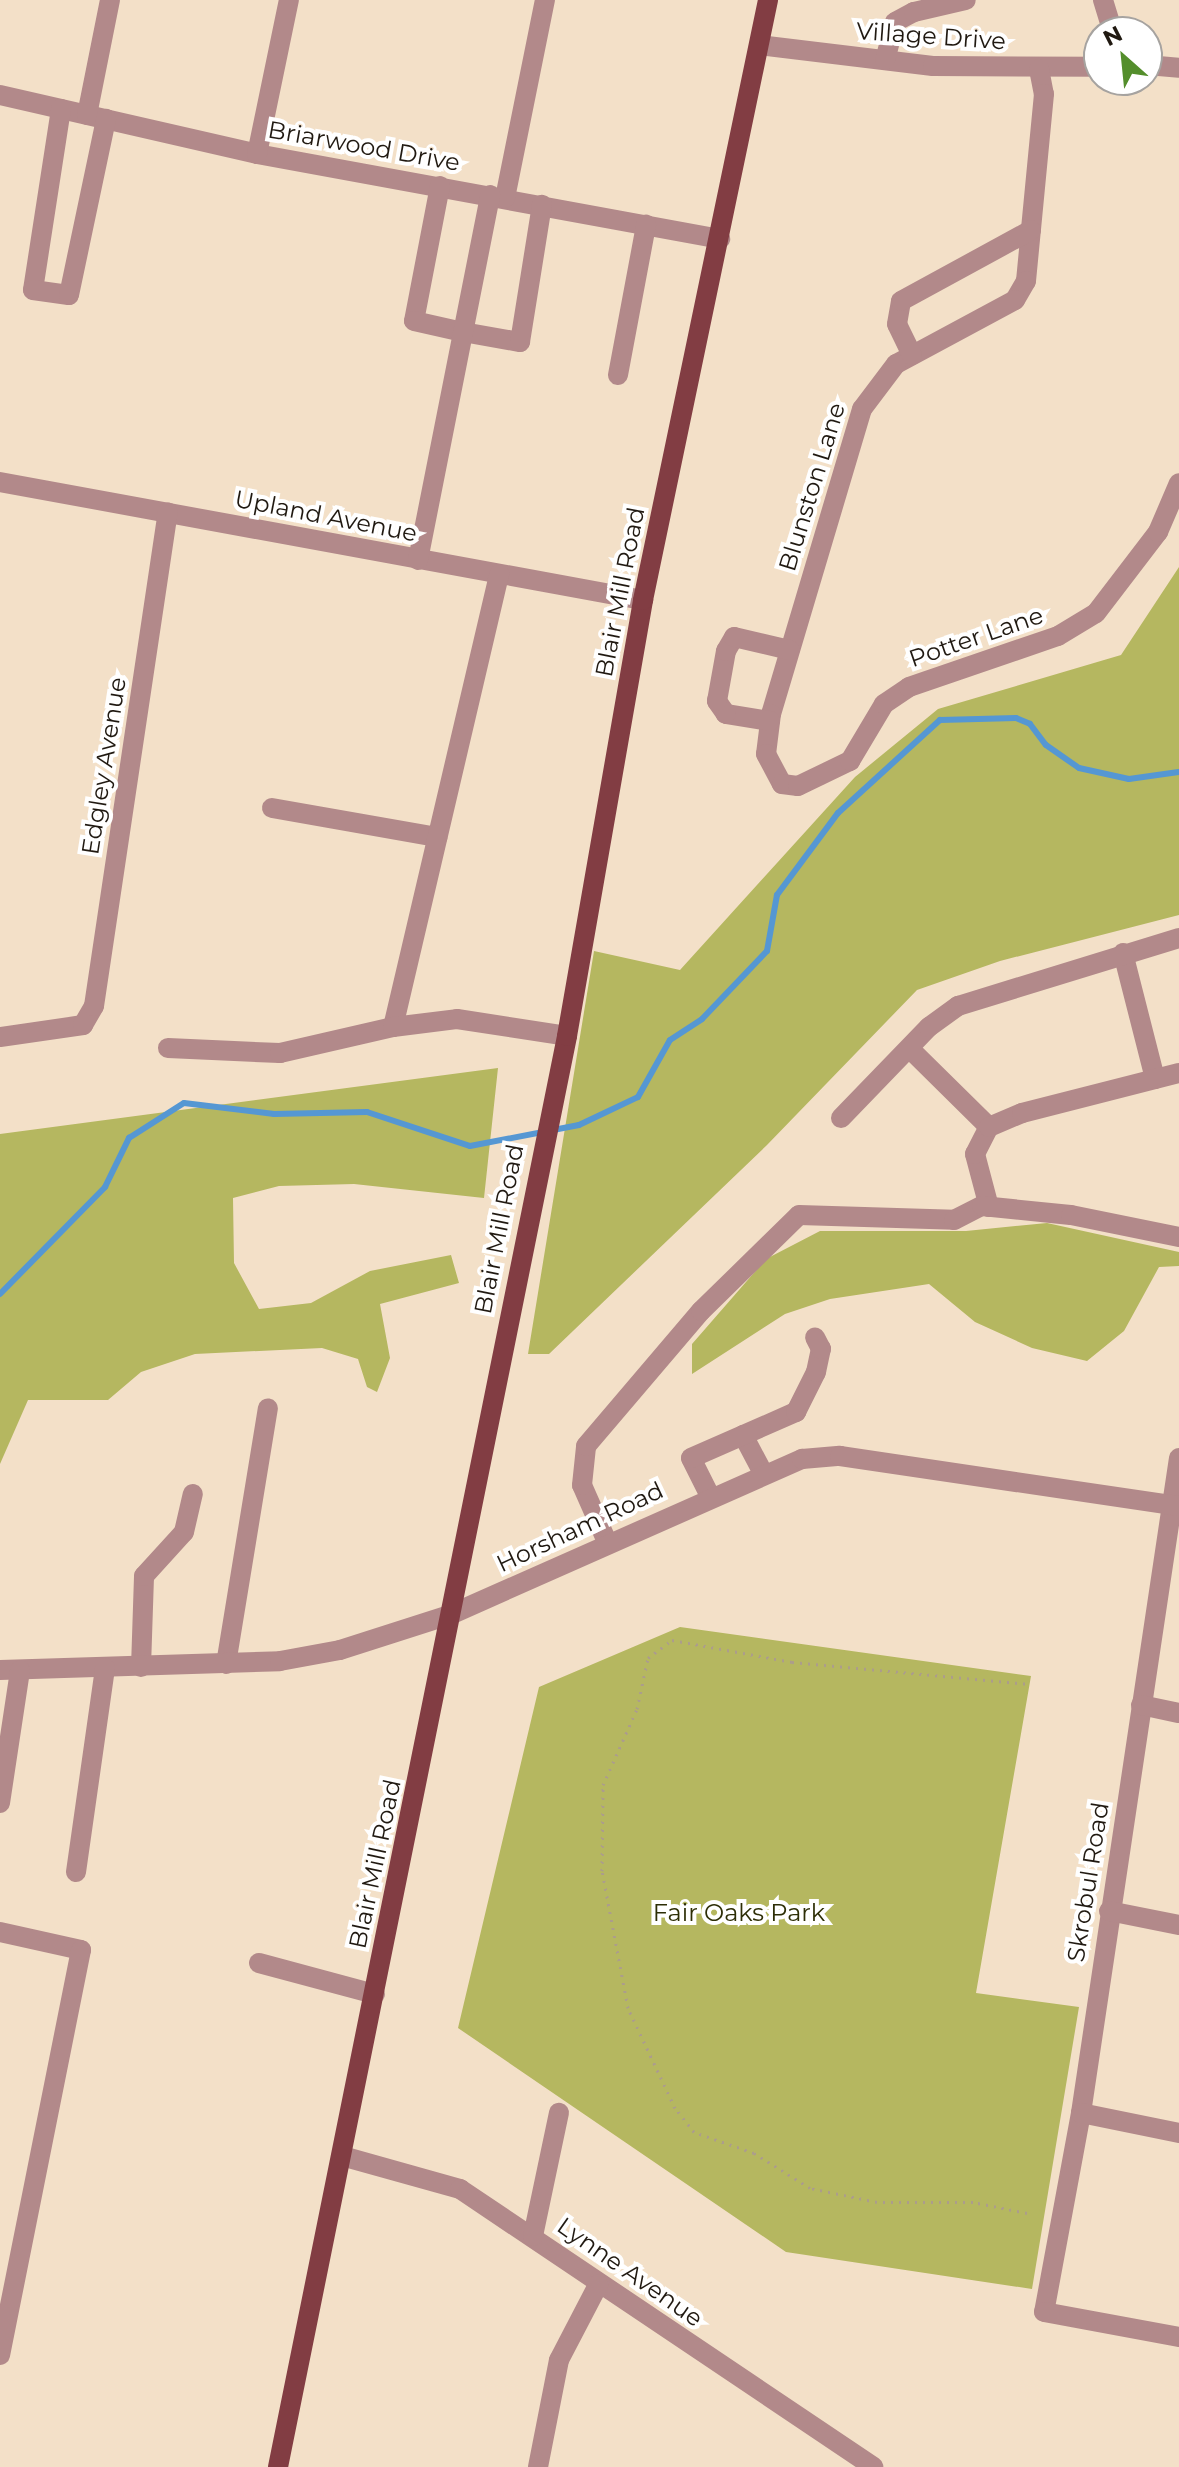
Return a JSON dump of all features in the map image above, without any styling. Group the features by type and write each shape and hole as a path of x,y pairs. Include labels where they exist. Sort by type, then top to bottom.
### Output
{"main road":[{"name":"Blair Mill Road","path":"278,2467 452,1614 534,1181 567,1036 643,600 768,0"}],"street":[{"path":"61,109 33,290 69,295 97,117 110,0"},
{"path":"257,154 289,0"},
{"path":"418,560 463,332 545,0"},
{"path":"885,60 895,22 914,12 966,0"},
{"name":"Village Drive","path":"759,45 885,60 1039,69 1083,68"},
{"name":"Blunston Lane","path":"770,717 862,409 877,383 912,355 1015,300 1030,265 1044,94 1039,69"},
{"name":"Briarwood Drive","path":"0,95 257,154 720,239"},
{"path":"440,186 414,321 463,332 520,342 542,205"},
{"path":"618,375 646,225"},
{"path":"912,355 897,324 901,301 1031,230"},
{"name":"Upland Avenue","path":"0,482 643,600"},
{"name":"Potter Lane","path":"770,717 766,754 782,784 798,786 829,775 863,745 884,704 909,687 1058,636 1096,613 1158,532 1179,483"},
{"name":"Edgley Avenue","path":"0,1037 83,1025 94,1006 168,513"},
{"path":"393,1027 499,574"},
{"path":"770,717 726,714 717,701 726,651 734,637 790,650"},
{"path":"272,808 437,837"},
{"path":"841,1118 912,1051 929,1027 958,1006 1179,938"},
{"path":"1123,953 1155,1079"},
{"path":"168,1048 280,1053 393,1027 457,1019 567,1036"},
{"path":"912,1051 989,1127"},
{"path":"989,1207 975,1154 989,1127 1022,1113 1179,1073"},
{"path":"608,1544 582,1485 586,1446 701,1311 799,1215 954,1220 989,1207 1071,1215 1179,1237"},
{"path":"710,1496 691,1458 796,1412 816,1372 821,1349 815,1337"},
{"path":"226,1664 268,1408"},
{"path":"743,1435 763,1473"},
{"name":"Horsham Road","path":"10,1670 226,1664 340,1650 452,1614 710,1496 802,1459 840,1456 1175,1506"},
{"name":"Skrobul Road","path":"1179,1458 1175,1506 1109,1911 1081,2113 1044,2312 1179,2337"},
{"path":"141,1667 144,1576 184,1532 193,1494"},
{"path":"76,1872 105,1668"},
{"path":"0,1803 10,1670"},
{"path":"1141,1705 1179,1713"},
{"path":"1109,1911 1179,1925"},
{"path":"0,1932 81,1950 0,2355"},
{"path":"259,1963 375,1994"},
{"path":"533,2236 559,2113"},
{"path":"1081,2113 1179,2133"},
{"name":"Lynne Avenue","path":"342,2156 460,2189 533,2236 598,2285 873,2467"},
{"path":"538,2467 559,2360 598,2285"}],"path":[{"path":"1027,2213 973,2202 877,2202 810,2188 754,2153 694,2132 675,2108 628,2008 602,1871 603,1785 637,1709 648,1658 672,1640 792,1662 1030,1684"}],"green space":[{"path":"1179,567 1179,915 1000,961 917,990 767,1145 549,1354 528,1354 594,951 680,970 855,777 938,709 1121,655"},
{"path":"498,1068 484,1198 354,1184 279,1186 233,1198 234,1263 259,1309 311,1303 370,1271 451,1255 459,1283 380,1304 390,1358 377,1392 367,1387 358,1359 322,1348 195,1354 141,1372 108,1400 28,1400 0,1464 0,1134"},
{"path":"1047,1223 1179,1252 1179,1266 1159,1267 1124,1331 1087,1361 1032,1348 975,1322 929,1284 830,1299 785,1314 692,1374 692,1344 766,1259 820,1231 966,1231"},
{"name":"Fair Oaks Park","path":"680,1627 1031,1676 976,1993 1079,2007 1032,2289 786,2252 458,2028 539,1687"}],"waterway":[{"path":"0,1294 105,1187 129,1138 184,1103 274,1114 367,1112 470,1146 579,1125 638,1097 670,1040 702,1019 767,951 777,895 838,813 940,720 1016,718 1030,724 1046,745 1079,768 1129,779 1179,772"}]}
